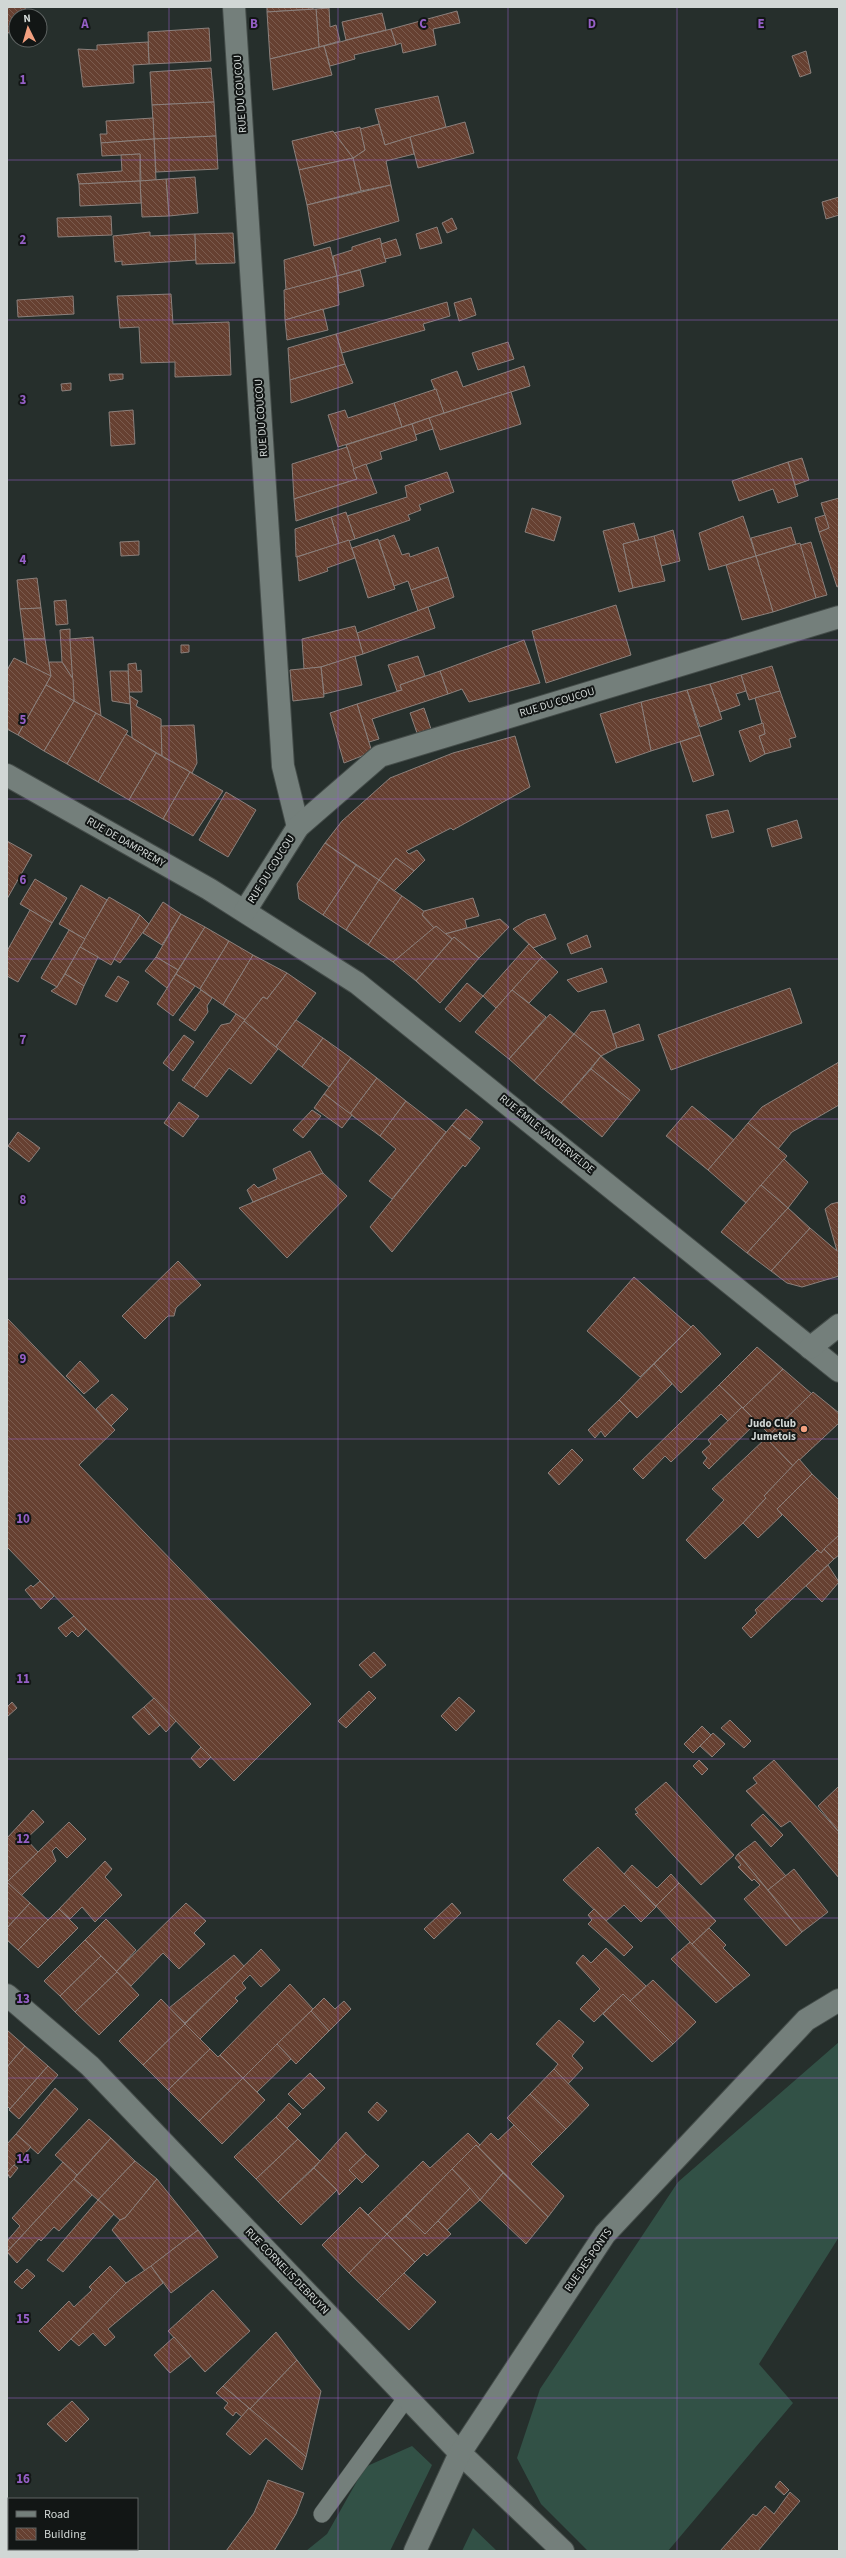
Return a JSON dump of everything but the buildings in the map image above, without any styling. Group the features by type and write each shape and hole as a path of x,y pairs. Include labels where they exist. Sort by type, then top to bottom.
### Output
{"street":[{"name":"RUE DU COUCOU","path":"234,7 283,766 298,827"},
{"name":"RUE DU COUCOU","path":"245,911 298,827 380,756 839,617"},
{"name":"RUE DE DAMPREMY","path":"7,775 245,911"},
{"name":"RUE ÉMILE VANDERVELDE","path":"245,911 324,960 383,1002 839,1371"},
{"path":"810,1348 839,1325"},
{"name":"RUE CORNELIS DEBRUYN","path":"7,1995 90,2066 460,2453 563,2551"},
{"name":"RUE DES PONTS","path":"415,2551 460,2453 605,2234 806,2020 839,2000"}],"lane":[{"path":"322,2514 407,2397"}],"green space":[{"path":"839,2042 839,2237 759,2364 793,2403 668,2551 588,2551 541,2504 517,2458 540,2389 678,2182"},
{"path":"412,2446 432,2465 390,2551 306,2551 327,2534 365,2467"},
{"path":"473,2528 497,2551 462,2551"}],"place":[{"name":"Judo Club Jumetois","path":"804,1429"}]}
